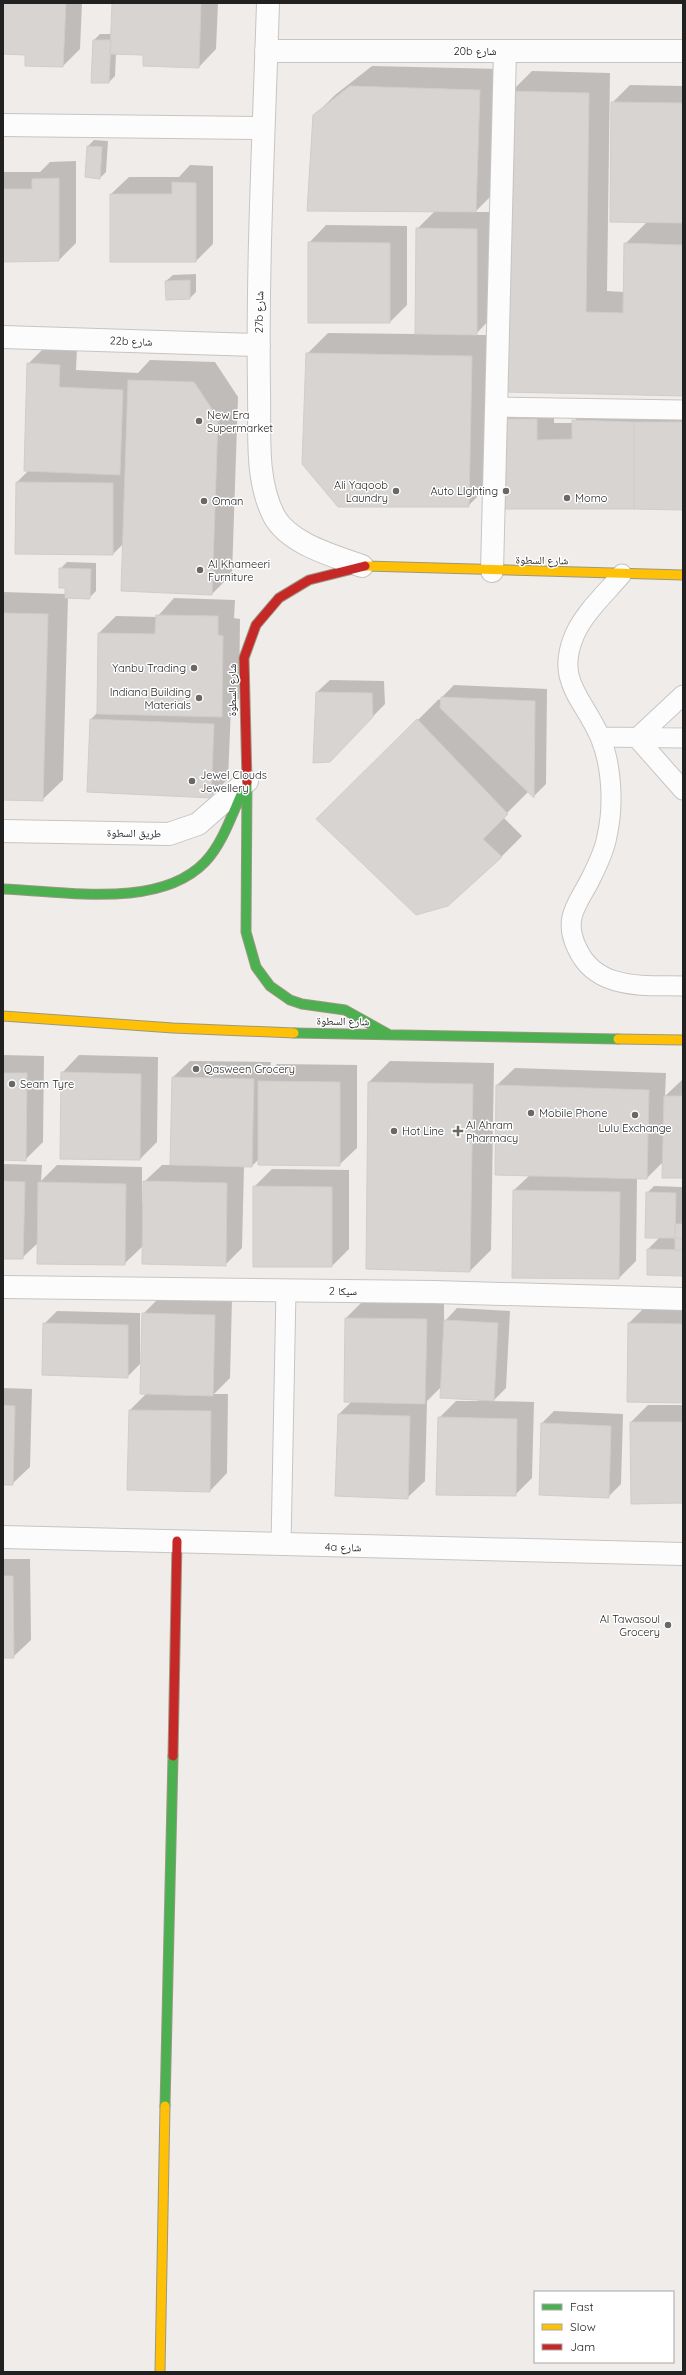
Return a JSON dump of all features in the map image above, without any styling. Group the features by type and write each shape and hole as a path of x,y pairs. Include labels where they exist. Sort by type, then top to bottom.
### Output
{"main road":[{"name":"شارع السطوة","path":"3,889 124,892 153,890 181,880 204,862 222,838 247,781 244,658 256,625 279,598 310,580 362,566 492,571 683,575"},
{"path":"247,781 246,932 248,951 256,969 267,985 284,997 302,1004 343,1010 361,1016 388,1034"},
{"name":"شارع السطوة","path":"3,1016 102,1026 232,1032 683,1040"},
{"path":"160,2372 178,1541"}],"street":[{"name":"27b شارع","path":"268,3 263,128 258,345 261,465 264,493 275,518 295,538 320,551 362,566"},
{"name":"20b شارع","path":"266,51 683,51"},
{"path":"492,571 505,51"},
{"path":"3,125 263,128"},
{"name":"22b شارع","path":"3,337 258,345"},
{"name":"طريق السطوة","path":"3,831 169,834 198,824 247,781"},
{"name":"سيكا 2","path":"3,1287 286,1290 683,1299"},
{"name":"4a شارع","path":"3,1537 683,1554"}],"lane":[{"path":"496,407 683,410"},
{"path":"622,574 584,620 576,633 570,649 568,665 570,682 600,737 607,760 611,801 607,836 591,878 576,903 572,918 572,933 576,947 584,961 595,972 608,979 623,984 683,986"},
{"path":"637,738 683,695"},
{"path":"600,737 681,741"},
{"path":"637,738 683,790"},
{"path":"281,1545 286,1290"}],"building":[{"path":"3,3 66,3 63,67 25,66 25,55 3,54"},
{"path":"112,3 201,3 199,68 143,66 143,55 110,54"},
{"path":"93,40 111,40 109,83 91,83"},
{"path":"350,86 480,90 476,212 307,211 313,115"},
{"path":"510,91 589,93 586,312 623,313 624,243 683,245 683,396 505,392"},
{"path":"611,102 683,103 683,223 610,222"},
{"path":"87,146 102,147 100,179 85,177"},
{"path":"59,178 59,261 3,262 3,189 32,189 32,179"},
{"path":"172,182 196,183 196,262 110,262 110,194 172,194"},
{"path":"416,228 477,229 477,335 415,334"},
{"path":"308,242 390,243 390,323 308,323"},
{"path":"190,280 190,299 166,300 165,281"},
{"path":"306,353 472,356 469,507 338,507 302,464"},
{"path":"27,363 60,365 59,387 123,390 120,475 24,471"},
{"path":"128,380 194,382 218,418 212,595 121,591"},
{"path":"503,419 537,419 537,440 572,439 572,420 634,422 634,509 503,509"},
{"path":"634,422 683,422 683,510 634,509"},
{"path":"16,482 113,483 113,555 15,554"},
{"path":"59,568 91,569 90,599 65,598 65,588 59,588"},
{"path":"3,613 48,614 43,801 3,800"},
{"path":"156,615 218,616 218,635 223,636 222,717 97,714 98,633 155,634"},
{"path":"316,692 372,693 373,717 330,762 313,763"},
{"path":"441,697 535,701 534,798 440,708"},
{"path":"90,719 214,724 211,798 87,792"},
{"path":"417,719 508,814 483,839 502,857 448,906 416,915 316,819"},
{"path":"61,1072 141,1074 140,1160 60,1159"},
{"path":"3,1073 27,1073 26,1161 3,1160"},
{"path":"172,1077 254,1079 252,1167 170,1165"},
{"path":"258,1081 340,1082 340,1166 258,1165"},
{"path":"368,1082 473,1084 470,1272 366,1269"},
{"path":"496,1085 649,1090 647,1179 495,1175"},
{"path":"664,1096 683,1096 683,1178 662,1178"},
{"path":"3,1181 25,1182 23,1259 3,1259"},
{"path":"143,1181 227,1183 226,1266 142,1264"},
{"path":"38,1182 126,1184 125,1265 37,1264"},
{"path":"253,1186 332,1187 332,1267 253,1267"},
{"path":"513,1190 620,1192 619,1279 512,1278"},
{"path":"646,1192 676,1193 675,1238 645,1238"},
{"path":"675,1224 683,1224 683,1239 675,1238"},
{"path":"675,1238 683,1239 683,1250 675,1250"},
{"path":"647,1249 683,1250 683,1276 647,1275"},
{"path":"142,1313 215,1315 213,1396 140,1394"},
{"path":"345,1318 427,1319 425,1404 344,1402"},
{"path":"444,1320 498,1323 494,1401 440,1398"},
{"path":"43,1323 128,1325 128,1378 42,1375"},
{"path":"628,1323 683,1324 683,1403 627,1402"},
{"path":"3,1405 15,1406 13,1485 3,1485"},
{"path":"129,1410 211,1411 210,1492 127,1490"},
{"path":"338,1414 410,1416 408,1499 335,1496"},
{"path":"438,1417 517,1419 516,1496 436,1495"},
{"path":"630,1422 683,1422 683,1503 631,1504"},
{"path":"541,1423 611,1426 609,1498 539,1495"},
{"path":"3,1576 13,1576 14,1658 3,1658"}],"traffic: fast":[{"path":"247,782 246,932 256,967 270,986 290,1000 302,1004 345,1010 388,1034"},
{"path":"3,889 81,894 109,894 137,892 162,887 186,877 205,862 217,846 227,828 243,790"},
{"path":"294,1033 618,1039"},
{"path":"165,2106 173,1756"}],"traffic: slow":[{"path":"365,566 683,575"},
{"path":"3,1016 173,1028 294,1033"},
{"path":"618,1039 683,1040"},
{"path":"160,2372 165,2106"}],"traffic: jam":[{"path":"247,782 244,658 256,625 279,598 309,580 365,566"},
{"path":"173,1756 177,1541"}],"place":[{"name":"New Era Supermarket","path":"199,421"},
{"name":"Ali Yaqoob Laundry","path":"396,491"},
{"name":"Auto LIghting","path":"506,491"},
{"name":"Momo","path":"567,498"},
{"name":"Oman","path":"204,501"},
{"name":"Al Khameeri Furniture","path":"200,570"},
{"name":"Yanbu Trading","path":"194,668"},
{"name":"Indiana Building Materials","path":"199,698"},
{"name":"Jewel Clouds Jewellery","path":"192,781"},
{"name":"Qasween Grocery","path":"196,1069"},
{"name":"Seam Tyre","path":"12,1084"},
{"name":"Mobile Phone","path":"531,1113"},
{"name":"Lulu Exchange","path":"635,1115"},
{"name":"Hot Line","path":"394,1131"},
{"name":"Al Ahram Pharmacy","path":"458,1131"},
{"name":"Al Tawasoul Grocery","path":"668,1625"}]}
